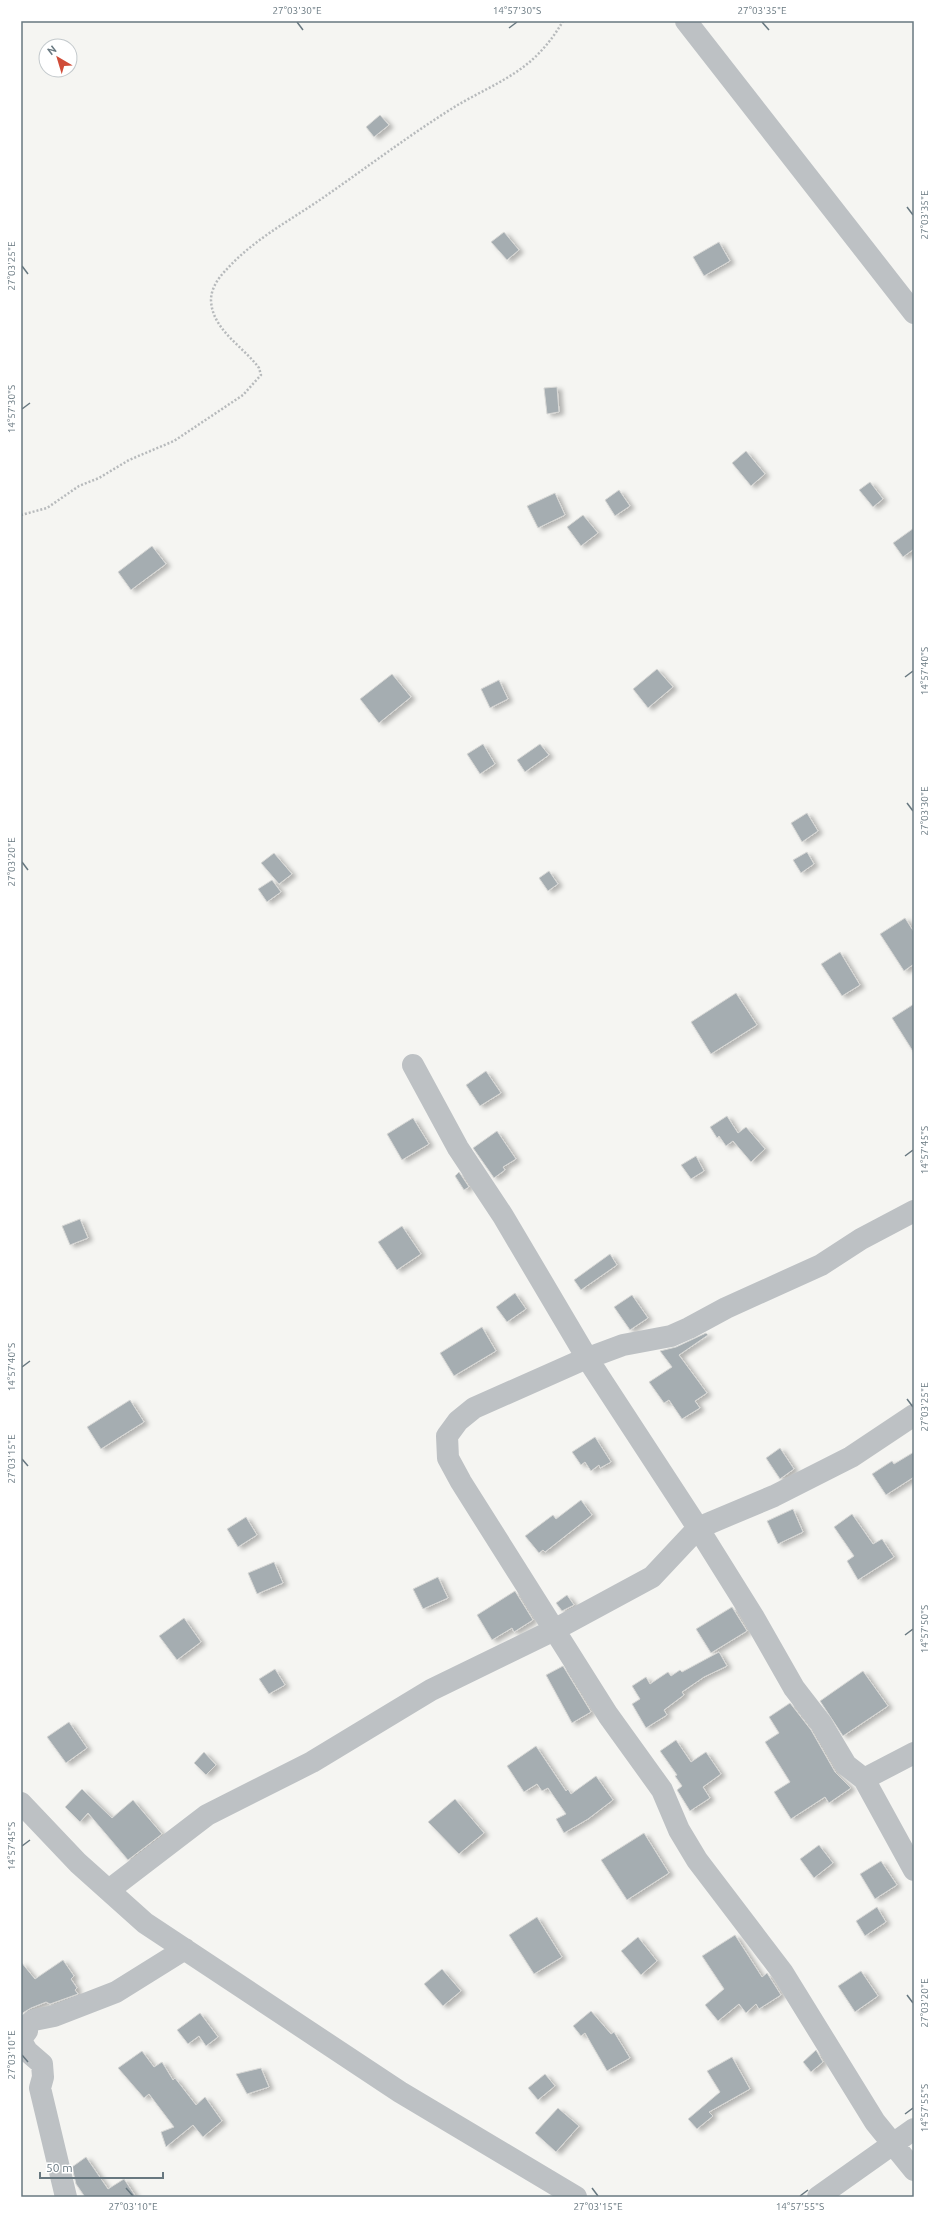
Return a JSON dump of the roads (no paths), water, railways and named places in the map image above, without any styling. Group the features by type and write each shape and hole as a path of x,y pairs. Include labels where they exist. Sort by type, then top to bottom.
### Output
{"street":[{"path":"686,21 914,313"},
{"path":"413,1066 458,1148 503,1216 587,1358 698,1528 753,1616 794,1688 821,1723 846,1765 864,1780 914,1870"},
{"path":"914,1211 861,1239 820,1265 726,1308 689,1328 671,1336 623,1345 587,1358 474,1408 458,1421 447,1436 448,1458 460,1482 608,1715 662,1790 679,1830 697,1860 783,1973 875,2122 891,2144 914,2170"},
{"path":"109,1890 207,1815 312,1762 431,1690 554,1630 652,1577 698,1528 774,1496 851,1457 914,1415"},
{"path":"864,1780 914,1753"},
{"path":"21,1803 78,1863 145,1923 400,2092 576,2197"},
{"path":"66,2197 40,2088 43,2077 42,2064 27,2051 21,2040 27,2032 26,2026 30,2022 54,2016 116,1992 185,1949"},
{"path":"818,2197 914,2128"}]}
